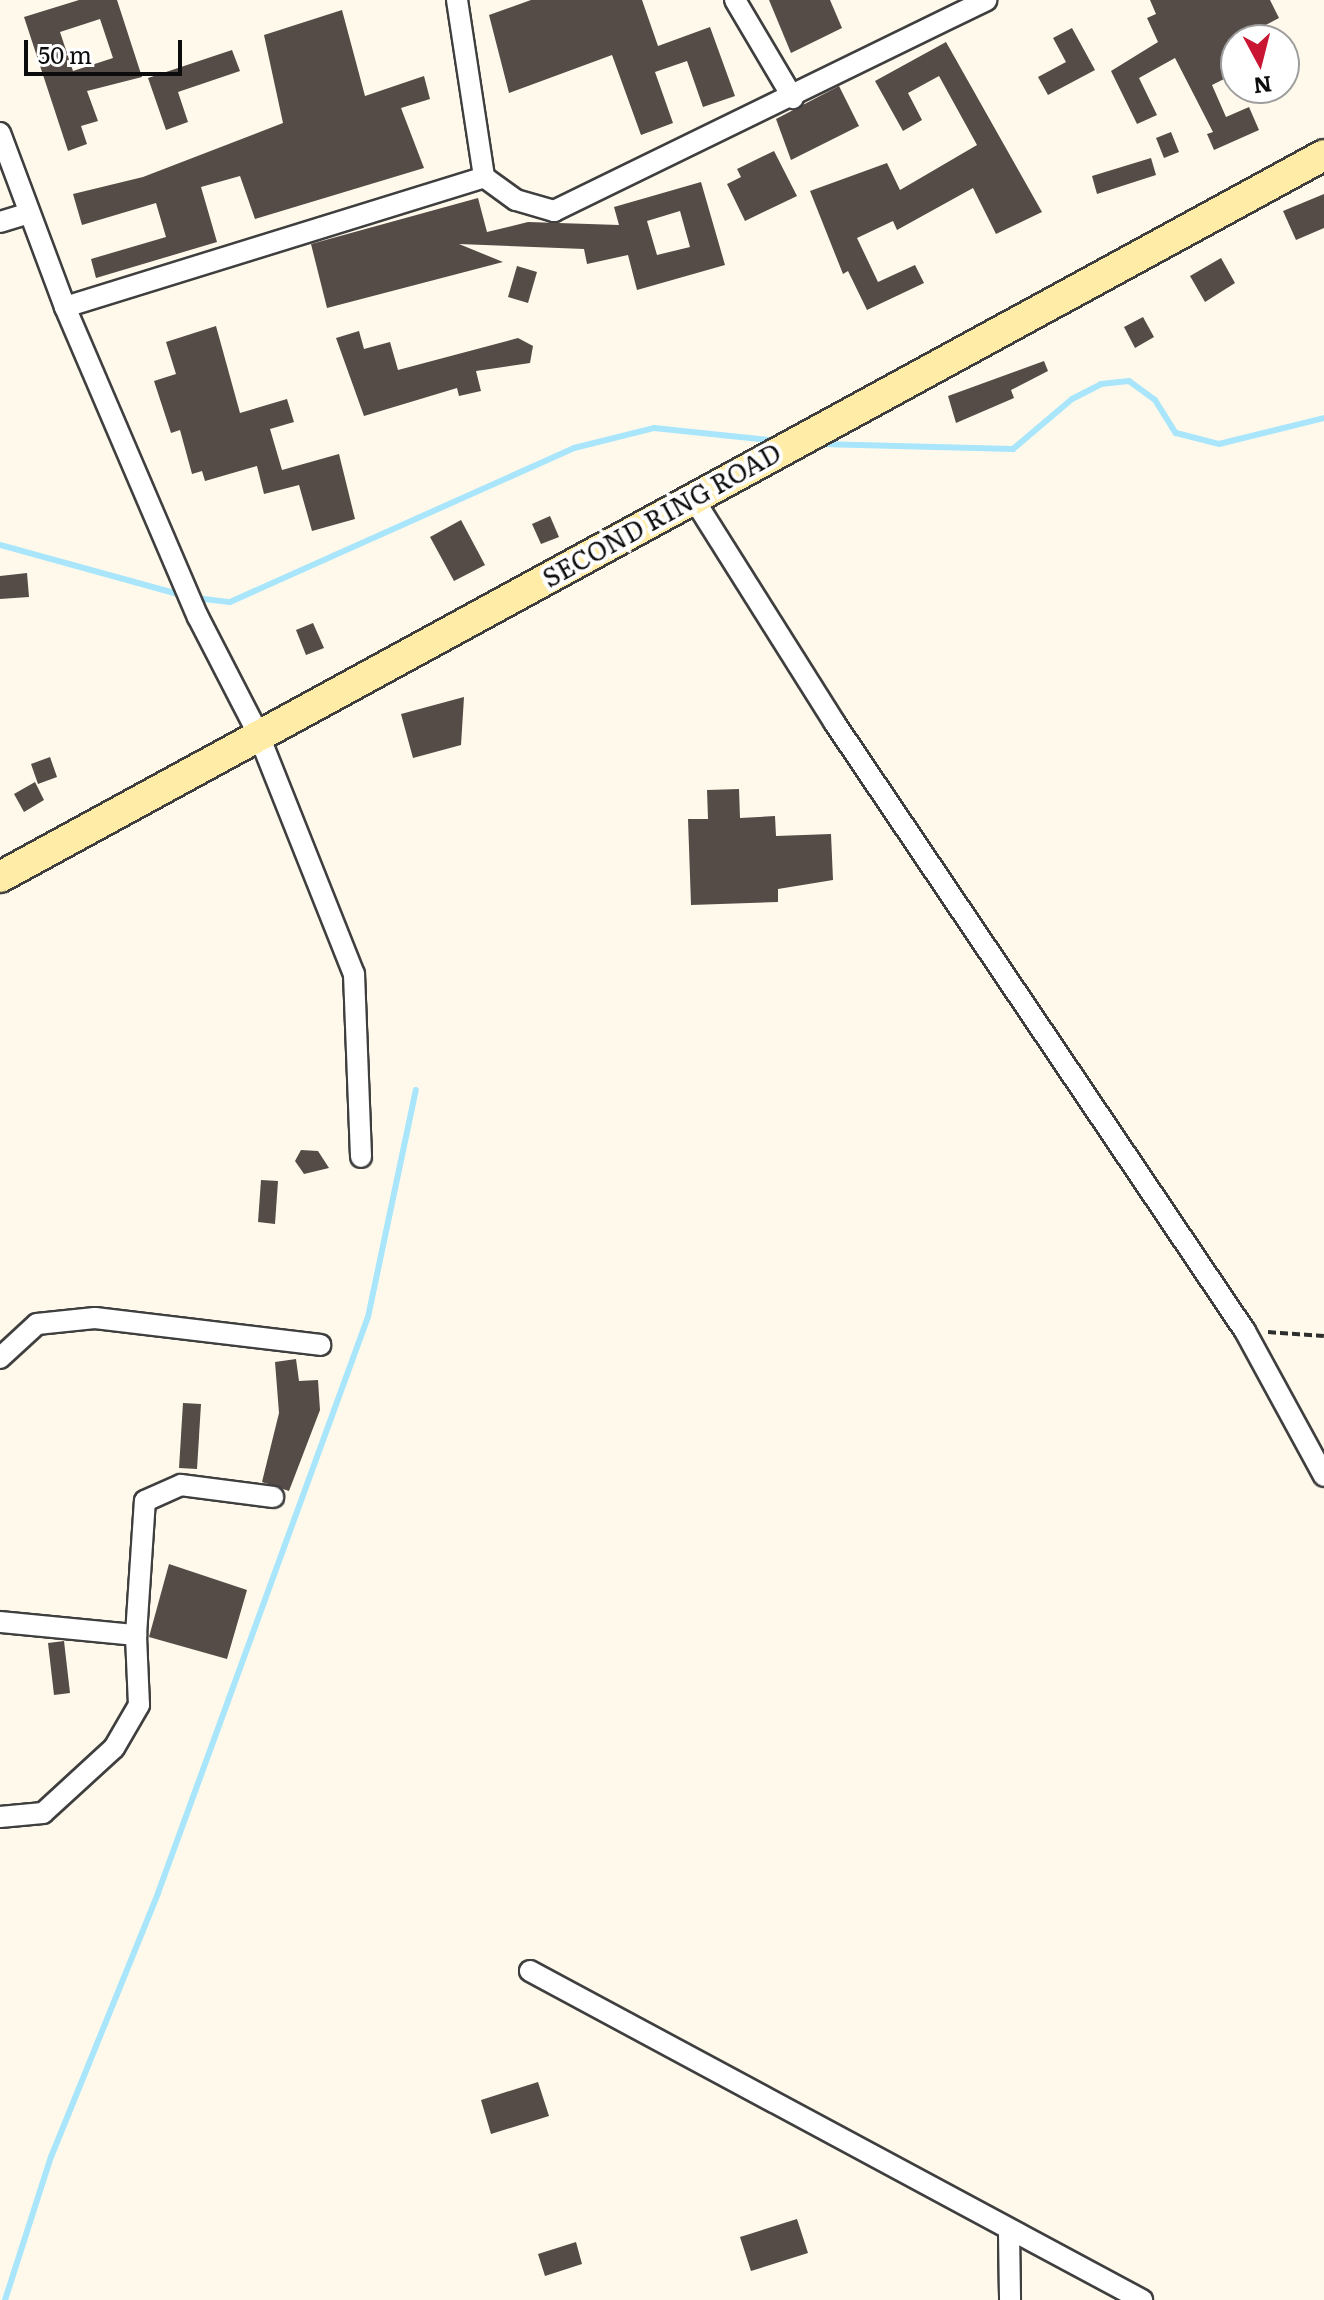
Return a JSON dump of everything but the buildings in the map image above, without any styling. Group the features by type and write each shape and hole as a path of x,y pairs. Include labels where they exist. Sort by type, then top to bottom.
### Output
{"main road":[{"name":"SECOND RING ROAD","path":"0,877 816,428 1324,155"}],"street":[{"path":"457,0 484,177 516,200 554,211 572,208 986,0"},
{"path":"735,0 793,98"},
{"path":"0,133 65,307 198,617 258,733 354,974 361,1157"},
{"path":"65,307 484,177"},
{"path":"0,222 29,213"},
{"path":"693,498 834,722 1245,1331 1324,1476"},
{"path":"0,1358 37,1324 71,1319 152,1322 320,1345"},
{"path":"0,1817 43,1813 114,1748 139,1705 136,1635 145,1501 181,1485 273,1497"},
{"path":"0,1622 136,1635"},
{"path":"530,1971 748,2083 1009,2233 1142,2300"},
{"path":"1009,2233 1010,2300"}],"path":[{"path":"1245,1331 1324,1336"}],"waterway":[{"path":"820,444 1013,449 1072,399 1101,384 1129,381 1155,400 1176,433 1219,444 1324,418"},
{"path":"196,598 230,602 574,448 654,428 777,441"},
{"path":"0,545 185,596"},
{"path":"5,2300 51,2157 158,1893 368,1317 416,1090"}]}
